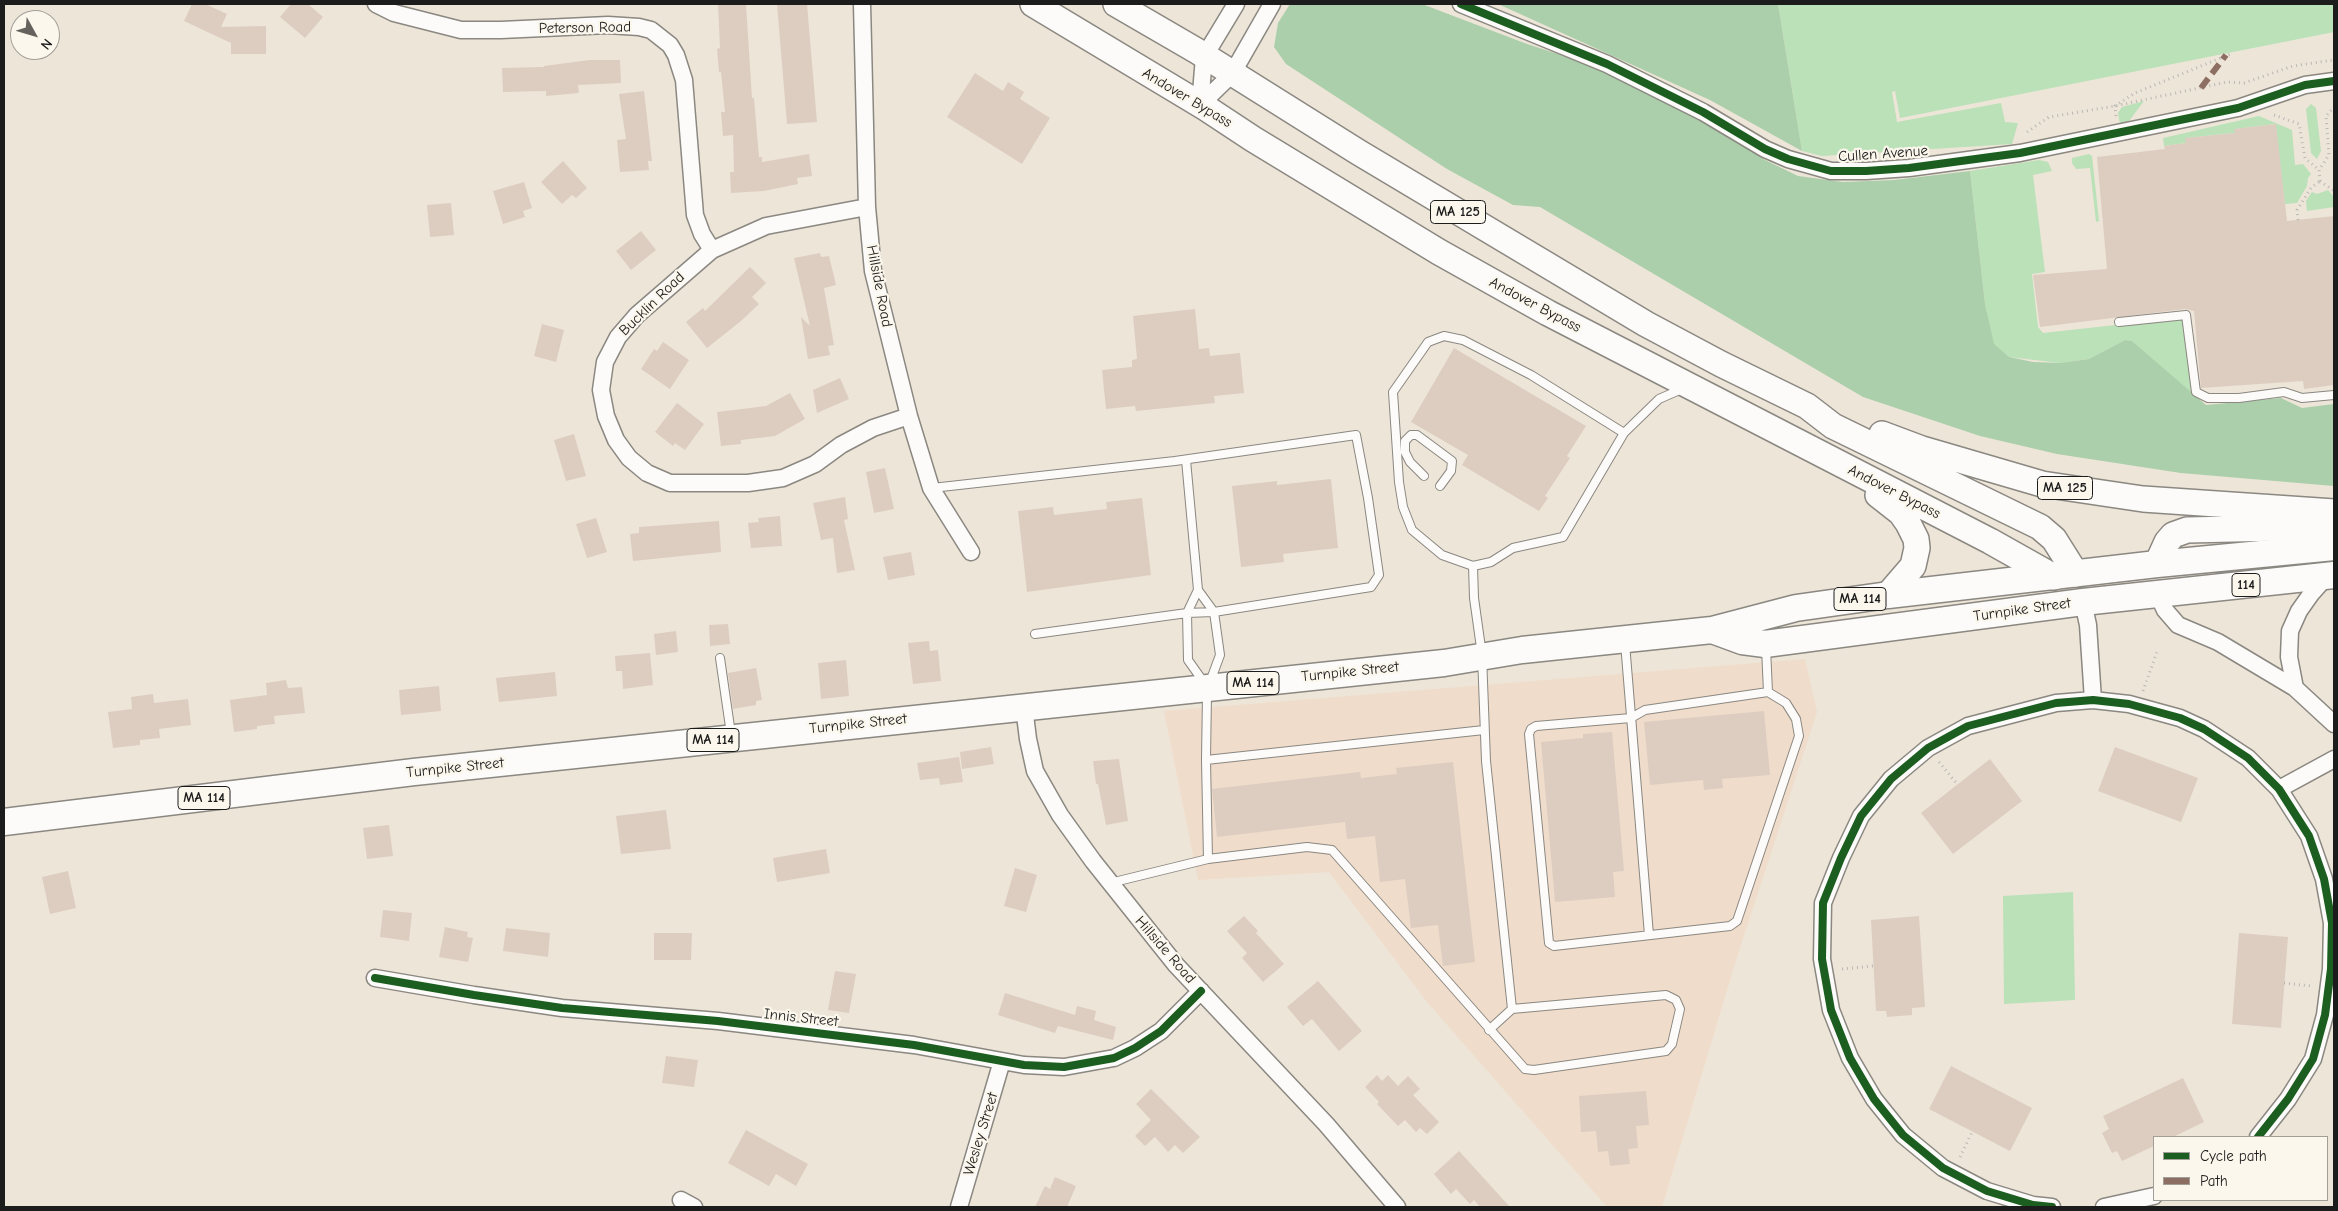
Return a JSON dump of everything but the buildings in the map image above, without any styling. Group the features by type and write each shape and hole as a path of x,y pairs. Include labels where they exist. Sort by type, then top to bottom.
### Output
{"highway":[{"name":"Turnpike Street","path":"4,822 414,772 1444,663 1482,655 1624,637 1712,630 1796,608 1888,595 2157,564 2334,547"},
{"path":"2157,564 2158,595"},
{"name":"MA 125","path":"2065,575 2083,602"},
{"name":"Turnpike Street","path":"1712,630 1742,641 1765,644 2083,602 2331,576"}],"main road":[{"name":"Andover Bypass","path":"1032,4 1439,252 1548,313 1990,541 2065,575"},
{"name":"Andover Bypass","path":"1116,4 1638,319 1721,364 1807,406 1833,426 2040,527 2054,539 2065,575"},
{"name":"MA 125","path":"1807,406 1840,415 1922,449 2042,484 2143,499 2334,512"},
{"path":"1836,462 1900,513 1913,531 1917,548 1913,566 1888,595"},
{"path":"2157,564 2167,542 2173,535 2187,530 2334,526"}],"street":[{"name":"Peterson Road","path":"376,4 394,13 461,30 608,25 640,27 651,30 670,45 676,55 684,80 695,215 702,234 712,250"},
{"name":"Hillside Road","path":"862,4 867,207 873,271 909,416 931,488 971,552"},
{"path":"1200,105 1204,57 1236,4"},
{"path":"1200,105 1232,74 1272,4"},
{"name":"Cullen Avenue","path":"1461,4 1607,64 1703,112 1765,149 1810,167 1831,171 1866,172 2020,153 2238,108 2305,85 2334,81"},
{"name":"Bucklin Road","path":"867,207 766,226 712,250 638,315 618,337 605,362 600,390 606,416 616,440 628,458 647,473 670,483 748,483 783,478 816,464 841,445 873,428 909,416"},
{"path":"2295,688 2289,656 2290,631 2299,611 2331,576"},
{"path":"2158,595 2165,610 2178,625 2218,642 2295,688 2334,724"},
{"path":"2083,602 2088,625 2093,700"},
{"path":"2052,1207 2033,1205 1987,1191 1951,1173 1903,1135 1874,1099 1850,1058 1834,1018 1824,971 1822,959 1823,903 1841,858 1861,816 1891,779 1928,748 1968,726 2056,703 2093,700 2137,706 2180,718 2227,742 2248,758 2278,789 2310,836 2324,879 2332,923 2329,988 2325,1015 2313,1059 2288,1099 2259,1136"},
{"name":"Hillside Road","path":"1024,707 1035,771 1060,815 1110,883 1170,958 1326,1124 1397,1207"},
{"path":"2278,789 2334,759"},
{"name":"Innis Street","path":"375,978 562,1008 718,1021 914,1045 1024,1065 1064,1067 1114,1058 1136,1048 1161,1031 1201,991"},
{"name":"Wesley Street","path":"959,1207 1002,1062"},
{"path":"2104,1207 2153,1196"}],"lane":[{"path":"2119,322 2186,316 2196,392 2208,398 2239,398 2284,392 2302,398 2334,395"},
{"path":"1624,433 1531,375 1463,340 1444,336 1428,342 1393,392 1399,482 1403,507 1412,530 1425,543 1442,554 1473,566 1491,562 1513,548 1562,537 1624,433 1659,399 1689,385"},
{"path":"931,488 1186,460 1356,435 1368,498 1379,575 1371,587 1214,612 1187,613 1035,634"},
{"path":"1424,476 1410,462 1405,452 1405,441 1411,435 1417,436 1452,461 1451,470 1440,486"},
{"path":"1186,460 1198,590 1214,612 1220,655 1207,688 1208,859"},
{"path":"1473,566 1474,598 1482,655 1486,761 1512,1009"},
{"path":"1198,590 1187,613 1188,660 1207,688"},
{"path":"1624,637 1649,935"},
{"path":"1765,644 1768,692"},
{"path":"720,658 732,738"},
{"path":"1768,692 1786,703 1796,719 1799,736 1738,921 1730,926 1554,946 1549,943 1529,734 1531,729 1536,726 1631,718 1645,710 1768,692"},
{"path":"1206,760 1484,730"},
{"path":"1110,883 1208,859 1307,847 1332,850 1489,1030 1524,1069 1534,1070 1666,1051 1672,1044 1680,1010 1676,1000 1666,995 1512,1009 1489,1030"}],"path":[{"path":"2115,106 2135,93 2233,53"},
{"path":"2020,153 2021,140 2024,135 2045,118 2115,106 2213,85 2244,83 2293,66 2334,60"},
{"path":"2115,106 2116,125"},
{"path":"2334,107 2326,116 2329,155 2319,170 2320,181 2334,191"},
{"path":"2266,112 2299,124 2305,158 2319,170"},
{"path":"2298,220 2297,210 2311,188 2320,181"},
{"path":"2137,706 2158,649"},
{"path":"1928,748 1958,785"},
{"path":"1824,971 1873,966"},
{"path":"2284,983 2329,988"},
{"path":"1951,1173 1972,1132"}],"shaded area":[{"path":"1805,659 1817,712 1737,957 1662,1207 1607,1207 1427,1002 1329,872 1198,880 1164,711"}],"green space":[{"path":"1290,4 1422,4 1527,44 1589,64 1712,125 1765,160 1798,176 1843,182 1894,180 1970,171 1985,304 1994,344 2009,357 2033,362 2060,363 2089,359 2125,340 2132,341 2206,405 2281,398 2302,408 2334,404 2334,486 2181,473 2057,454 1980,436 1863,397 1540,207 1513,205 1447,169 1286,64 1274,47 1278,23"},
{"path":"1498,4 1778,4 1802,151 1710,100"},
{"path":"1778,4 2334,4 2334,32 1900,118 1895,91 1892,92 1897,122 2001,103 2005,122 2018,123 2012,144 1822,156 1802,151"},
{"path":"2144,101 2129,121 2120,124 2118,113 2122,107"},
{"path":"2311,104 2316,108 2321,151 2317,159 2311,153 2306,109"},
{"path":"2259,116 2292,130 2295,165 2303,164 2311,174 2308,178 2307,186 2297,203 2285,204 2275,124 2235,129 2235,133 2186,138 2186,143 2164,146 2163,138"},
{"path":"2089,154 2092,156 2099,221 2096,222 2090,168 2076,169 2072,163 2072,158"},
{"path":"2039,160 2048,162 2052,171 2033,175 2045,272 2032,274 2038,327 2043,333 2179,318 2183,322 2193,395 2132,341 2125,340 2089,359 2060,363 2009,357 1993,344 1985,304 1970,171"},
{"path":"2328,190 2334,197 2334,207 2307,211 2306,201 2312,192 2317,194"},
{"path":"2073,892 2075,1000 2004,1004 2003,896"}],"marked path":[{"path":"2201,88 2226,55"}],"cycle path":[{"path":"1461,4 1607,64 1703,112 1765,149 1788,159 1831,171 1909,168 2020,153 2238,108 2305,85 2334,81"},
{"path":"2052,1207 2033,1205 1987,1191 1943,1168 1903,1135 1874,1099 1850,1058 1831,1010 1822,959 1823,903 1841,858 1861,816 1891,779 1928,748 1968,726 2056,703 2093,700 2129,704 2180,718 2204,729 2248,758 2279,789 2309,836 2324,879 2332,923 2331,969 2325,1015 2313,1059 2288,1099 2259,1136"},
{"path":"375,978 562,1008 718,1021 914,1045 1024,1065 1064,1067 1114,1058 1135,1048 1161,1031 1201,991"}]}
